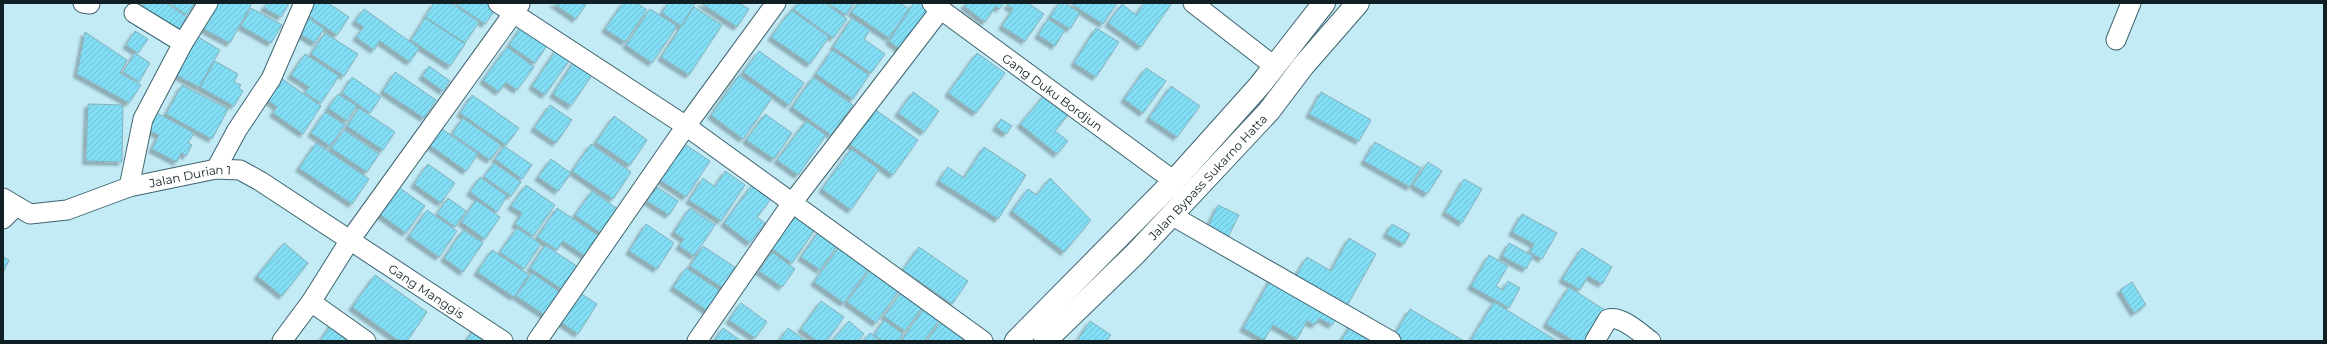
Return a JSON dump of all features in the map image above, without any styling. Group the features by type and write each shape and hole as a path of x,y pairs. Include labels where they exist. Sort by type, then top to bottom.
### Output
{"highway":[{"name":"Jalan Bypass Sukarno Hatta","path":"1016,341 1174,181 1274,66 1324,3"},
{"name":"Jalan Bypass Sukarno Hatta","path":"1045,341 1136,253 1269,112 1303,66 1358,3"}],"street":[{"path":"129,188 143,118 183,43 208,3"},
{"path":"216,169 237,130 271,79 304,3"},
{"path":"498,3 517,8 686,126 983,341"},
{"path":"537,341 686,126 776,3"},
{"path":"1193,3 1274,66"},
{"path":"2116,40 2130,3"},
{"path":"697,341 792,203 936,6"},
{"name":"Gang Duku Bordjun","path":"936,6 1174,181"},
{"path":"282,341 311,302 350,240 517,8"},
{"path":"134,13 183,43"},
{"name":"Jalan Durian 1","path":"7,208 30,214 67,210 129,188 216,169 240,170 350,240"},
{"path":"1171,215 1390,341"},
{"name":"Gang Manggis","path":"350,240 503,341"},
{"path":"311,302 366,341"},
{"path":"1595,341 1608,319 1611,318 1622,322 1651,341"}],"building":[{"path":"144,3 166,3 187,17 178,31 142,7"},
{"path":"169,3 195,3 187,15"},
{"path":"213,3 252,3 230,43 200,27"},
{"path":"267,3 289,3 281,17 264,8"},
{"path":"309,3 328,3 349,17 337,35 303,12"},
{"path":"434,3 451,3 479,22 465,43 425,17"},
{"path":"454,3 494,3 498,6 485,24"},
{"path":"553,3 587,3 576,19"},
{"path":"623,3 637,3 647,10 625,42 605,29"},
{"path":"668,3 695,4 681,26 662,13"},
{"path":"701,3 739,3 749,9 737,27"},
{"path":"798,3 825,3 847,19 833,38 793,9"},
{"path":"827,3 854,3 846,15"},
{"path":"858,3 900,3 909,9 889,38 851,12"},
{"path":"914,3 925,3 930,7 901,50 889,41"},
{"path":"966,3 1004,3 999,9 996,6 985,22 964,6"},
{"path":"1009,3 1028,3 1044,14 1025,41 1002,26 1013,9 1007,5"},
{"path":"1059,3 1065,3 1080,13 1070,29 1050,17"},
{"path":"1070,3 1117,3 1103,24"},
{"path":"1144,3 1172,3 1141,47 1108,23 1122,4 1136,15"},
{"path":"694,7 722,25 689,75 661,57"},
{"path":"251,8 282,25 271,43 241,26"},
{"path":"364,9 419,48 410,62 380,41 374,50 356,37 364,27 355,21"},
{"path":"650,9 677,26 652,63 626,45"},
{"path":"791,10 829,37 810,64 771,37"},
{"path":"307,17 324,29 315,43 297,32"},
{"path":"425,18 465,44 450,66 411,40"},
{"path":"852,18 870,30 864,39 885,54 871,73 833,47"},
{"path":"1048,19 1065,30 1055,46 1038,35"},
{"path":"524,23 550,41 535,63 509,45"},
{"path":"1096,28 1119,42 1096,77 1074,63"},
{"path":"135,31 148,39 138,53 126,45"},
{"path":"85,32 127,60 120,73 141,85 129,103 77,74"},
{"path":"325,33 358,54 344,76 311,54"},
{"path":"195,35 220,50 199,87 173,73"},
{"path":"559,46 573,55 545,95 532,86"},
{"path":"507,47 534,67 517,90 506,82 499,92 483,80"},
{"path":"832,50 869,75 853,99 816,74"},
{"path":"759,51 804,83 789,105 743,72"},
{"path":"135,53 150,63 139,82 123,72"},
{"path":"977,53 1005,73 976,113 948,93"},
{"path":"305,54 339,76 321,103 305,93 309,87 291,75"},
{"path":"575,60 594,72 571,106 553,94"},
{"path":"215,61 238,74 234,82 241,85 239,88 243,91 234,106 200,87"},
{"path":"429,66 450,81 443,91 422,76"},
{"path":"1146,68 1166,81 1143,113 1124,99"},
{"path":"395,72 436,100 424,118 383,91"},
{"path":"739,75 772,98 743,139 711,115"},
{"path":"352,77 381,97 370,113 342,93"},
{"path":"813,77 853,105 831,135 792,107"},
{"path":"281,78 321,106 303,134 273,113 277,107 267,99"},
{"path":"182,85 228,109 212,139 166,114"},
{"path":"1171,86 1200,106 1177,137 1149,118"},
{"path":"913,92 939,111 924,132 898,113"},
{"path":"1047,92 1071,111 1055,131 1068,141 1057,154 1020,124"},
{"path":"1321,92 1371,120 1359,141 1309,114"},
{"path":"338,94 357,106 347,121 328,108"},
{"path":"472,95 519,128 506,145 460,113"},
{"path":"88,104 123,105 122,162 86,161"},
{"path":"550,105 572,120 556,143 534,128"},
{"path":"359,108 395,132 383,150 347,126"},
{"path":"873,108 918,140 893,175 848,143"},
{"path":"325,112 345,125 330,146 311,133"},
{"path":"157,113 194,133 188,143 192,145 186,156 181,153 177,162 152,149 159,135 148,130"},
{"path":"765,114 792,133 774,159 746,140"},
{"path":"614,116 647,140 630,165 596,142"},
{"path":"463,118 501,145 490,160 452,134"},
{"path":"1001,119 1012,126 1006,134 996,127"},
{"path":"806,121 826,135 798,175 777,160"},
{"path":"439,127 478,154 466,171 427,143"},
{"path":"344,130 379,154 367,172 331,148"},
{"path":"1375,142 1421,168 1410,187 1364,161"},
{"path":"316,143 369,179 352,204 299,168"},
{"path":"683,143 710,161 686,197 659,179"},
{"path":"591,144 631,172 613,199 572,171"},
{"path":"504,146 532,165 522,179 495,159"},
{"path":"984,147 1026,175 998,219 939,181 948,167 964,178"},
{"path":"851,149 879,169 851,210 822,189"},
{"path":"551,159 571,173 558,191 538,177"},
{"path":"1428,162 1442,171 1427,194 1413,185"},
{"path":"494,163 521,182 511,196 484,177"},
{"path":"428,164 455,183 441,203 414,184"},
{"path":"725,171 745,185 721,221 689,200 703,178 715,187"},
{"path":"480,177 507,196 497,212 470,192"},
{"path":"1050,178 1091,220 1064,252 1012,211 1028,189 1037,195"},
{"path":"1464,179 1482,189 1462,223 1445,212"},
{"path":"526,185 555,205 533,236 515,224 522,213 511,206"},
{"path":"752,185 771,199 757,217 765,223 750,243 724,223"},
{"path":"397,186 425,206 406,233 378,213"},
{"path":"657,187 678,201 669,215 647,201"},
{"path":"592,191 619,210 602,234 575,215"},
{"path":"448,198 466,211 455,227 437,214"},
{"path":"476,200 500,217 485,239 461,222"},
{"path":"1218,205 1239,215 1226,241 1206,231"},
{"path":"557,208 602,238 588,258 563,241 557,250 537,237"},
{"path":"690,208 715,225 694,256 679,246 684,239 674,232"},
{"path":"427,210 457,231 439,257 409,236"},
{"path":"798,214 816,228 792,263 771,248"},
{"path":"1522,214 1557,233 1542,259 1530,252 1534,244 1512,232"},
{"path":"646,224 674,243 657,269 629,251"},
{"path":"1392,224 1410,234 1404,244 1386,234"},
{"path":"517,228 541,244 524,269 500,252"},
{"path":"463,230 483,243 463,272 444,258"},
{"path":"819,231 838,245 820,270 801,257"},
{"path":"1349,238 1376,254 1343,313 1295,277 1307,257 1331,271"},
{"path":"284,243 308,263 282,296 257,276"},
{"path":"842,243 872,264 844,303 814,282"},
{"path":"1509,243 1533,256 1526,269 1502,256"},
{"path":"545,245 578,267 563,290 530,268"},
{"path":"703,246 739,270 726,290 690,266"},
{"path":"919,247 968,281 952,304 903,270"},
{"path":"1582,248 1612,267 1602,284 1588,276 1580,290 1562,279"},
{"path":"492,250 529,275 514,297 477,272"},
{"path":"772,252 795,269 782,287 759,271"},
{"path":"1489,255 1508,266 1496,286 1503,290 1508,281 1520,288 1509,308 1471,286"},
{"path":"3,257 9,260 3,273"},
{"path":"873,266 902,286 876,323 847,302"},
{"path":"686,268 722,292 709,312 673,287"},
{"path":"532,273 561,293 546,316 516,296"},
{"path":"375,275 427,312 407,341 399,341 352,307"},
{"path":"1273,275 1339,313 1332,325 1319,318 1315,325 1307,321 1297,339 1273,325 1264,340 1243,328"},
{"path":"2132,282 2146,305 2134,313 2120,290"},
{"path":"905,287 926,302 905,331 884,316"},
{"path":"1569,287 1608,312 1591,341 1574,341 1546,324"},
{"path":"580,293 597,304 578,334 561,322"},
{"path":"821,301 844,317 827,341 817,341 801,329"},
{"path":"1494,302 1557,341 1470,341"},
{"path":"741,303 767,322 755,338 729,320"},
{"path":"927,304 943,315 924,341 901,341"},
{"path":"1410,309 1464,341 1400,341 1393,337"},
{"path":"884,320 903,334 898,341 883,341 874,335"},
{"path":"849,321 864,334 858,341 832,341"},
{"path":"941,321 964,337 961,341 927,341"},
{"path":"1090,321 1111,335 1106,341 1077,341"},
{"path":"1353,321 1387,341 1341,341"},
{"path":"333,322 360,341 320,341"},
{"path":"476,327 495,341 466,341"},
{"path":"723,328 741,341 714,341"},
{"path":"788,328 806,341 779,341"},
{"path":"870,333 880,341 863,341"}]}
